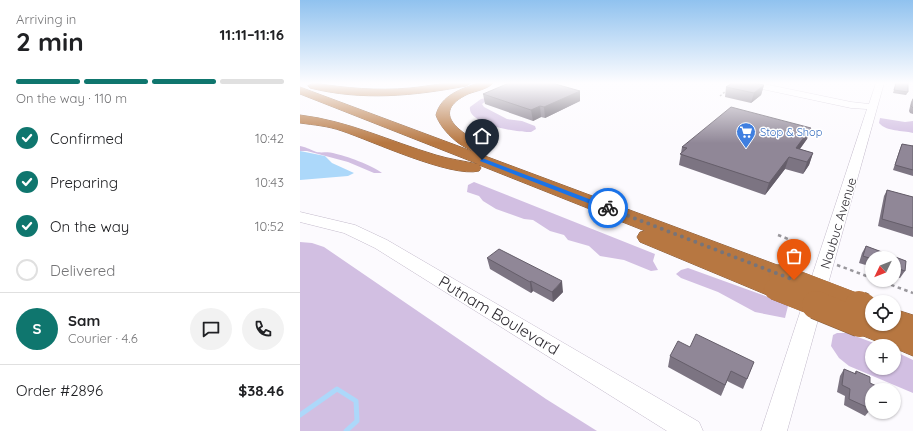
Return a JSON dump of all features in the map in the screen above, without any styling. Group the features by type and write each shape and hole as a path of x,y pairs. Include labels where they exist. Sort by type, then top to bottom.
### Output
{"highway":[{"path":"313,103 473,168 865,313"},
{"path":"334,103 636,219 778,282"},
{"path":"448,103 442,113 444,119 453,132 470,144 606,201 636,219"},
{"path":"300,119 335,125 448,164 473,168"},
{"path":"901,322 913,326"},
{"path":"893,331 913,344"}],"street":[{"path":"842,103 873,108"},
{"path":"861,103 873,108"},
{"name":"Naubuc Avenue","path":"774,431 874,103"},
{"name":"Putnam Boulevard","path":"300,217 349,229 387,248 690,431"}],"path":[{"path":"778,235 796,242 806,254 865,276"},
{"path":"897,287 913,293"}],"shaded area":[{"path":"475,103 483,103 482,104 484,107 507,119 522,121 535,126 536,129 531,132 516,131 485,123 471,113 470,107"},
{"path":"880,118 905,122 913,121 913,133 886,128 879,123"},
{"path":"300,146 316,152 331,152 345,156 366,164 382,173 374,173 348,162 307,151 300,151"},
{"path":"474,182 655,254 653,261 658,270 651,271 624,260 600,256 589,246 568,240 564,235 550,231 533,220 524,219 496,209 483,201 479,196 467,192 468,185"},
{"path":"300,242 312,243 324,247 546,399 597,431 300,431"},
{"path":"688,268 779,301 788,306 785,318 755,312 718,292 681,278 676,274 681,270"},
{"path":"837,333 847,333 865,340 865,373 849,366 839,358 831,346 833,335"},
{"path":"901,354 913,360 913,393 901,388 901,383 889,383 870,375 901,375"}],"water":[{"path":"300,151 325,156 332,163 354,173 348,176 300,180"}],"building":[{"path":"510,103 553,103 544,107 540,106 531,110"},
{"name":"Stop & Shop","path":"731,107 811,128 796,148 813,153 807,162 789,157 769,183 680,154 687,148 682,147"},
{"path":"902,144 913,146 913,170 895,165"},
{"path":"887,190 913,197 913,228 882,219"},
{"path":"866,246 879,251 865,251 865,257 863,256"},
{"path":"499,249 562,281 552,292 531,281 530,282 487,258"},
{"path":"901,259 906,261 905,271 901,270"},
{"path":"696,334 754,362 747,379 731,371 725,385 670,356 678,341 690,347"},
{"path":"844,369 856,374 856,371 870,377 870,383 865,383 865,406 849,399 850,389 842,385"}],"waterway":[{"path":"300,415 337,389 356,401 357,421 346,431"}],"way so far":[{"path":"608,208 794,280"}],"place":[{"name":"Stop & Shop","path":"746,149"}],"route":[{"path":"482,160 608,208"}]}
